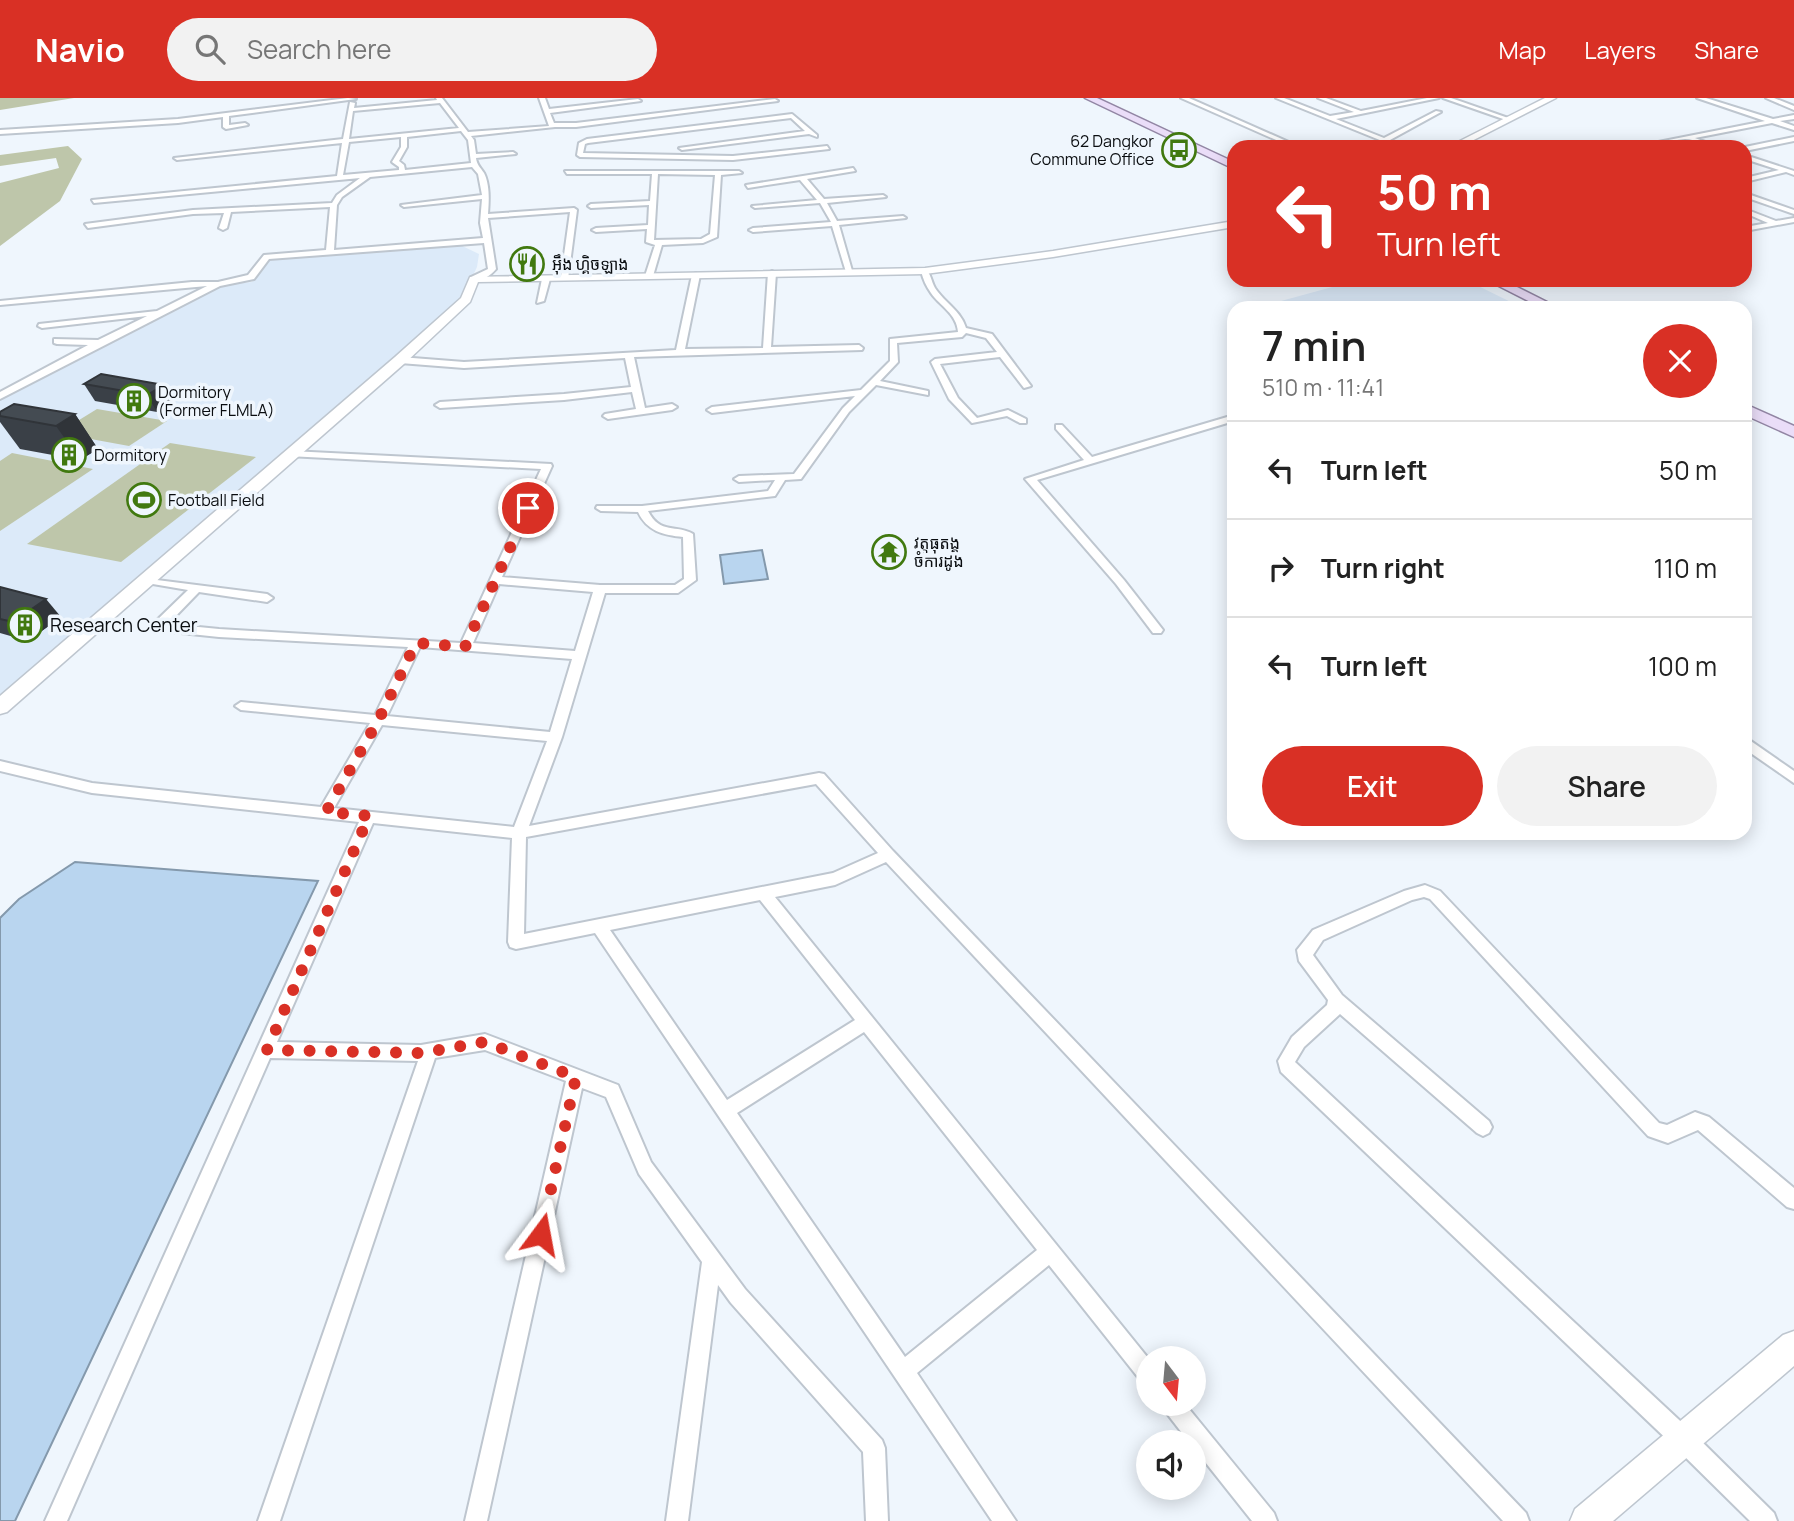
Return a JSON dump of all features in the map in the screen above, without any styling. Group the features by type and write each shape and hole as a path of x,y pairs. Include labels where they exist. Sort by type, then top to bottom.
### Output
{"main road":[{"path":"1090,98 1227,163"},
{"path":"1103,98 1227,156"},
{"path":"1496,287 1520,301"},
{"path":"1500,287 1535,301"},
{"path":"1752,401 1794,421"},
{"path":"1752,412 1794,432"}],"street":[{"path":"543,98 553,125"},
{"path":"1184,98 1281,140"},
{"path":"1279,98 1385,140 1438,112 1400,98"},
{"path":"1321,98 1360,113"},
{"path":"1329,101 1345,98"},
{"path":"1330,118 1436,98"},
{"path":"1446,98 1508,119"},
{"path":"1467,140 1552,98"},
{"path":"1700,98 1794,128"},
{"path":"1769,98 1794,108"},
{"path":"0,132 226,116 353,99 340,177"},
{"path":"0,706 400,360 466,299 474,279 492,269 484,216 486,197 481,174 474,165 466,131 449,114 440,99 351,110"},
{"path":"548,111 638,100 637,114"},
{"path":"177,158 404,134 549,128 553,125 775,101"},
{"path":"700,111 714,126 721,139 729,142"},
{"path":"567,124 637,114 677,113"},
{"path":"226,116 226,127 245,125"},
{"path":"792,116 810,132 827,148 733,158 580,155 583,143 792,116"},
{"path":"1671,140 1794,117"},
{"path":"682,148 810,132"},
{"path":"402,171 402,166 395,162 404,147 404,134"},
{"path":"1686,137 1695,140"},
{"path":"1752,148 1794,139"},
{"path":"729,142 733,158"},
{"path":"473,156 513,153"},
{"path":"768,156 770,165"},
{"path":"1752,159 1791,171"},
{"path":"94,201 474,165"},
{"path":"748,186 853,170 846,165 771,175 772,182"},
{"path":"1752,179 1791,171"},
{"path":"566,172 739,173"},
{"path":"655,173 650,242 659,243 703,241 714,236 718,173"},
{"path":"330,252 334,205 339,196 368,175"},
{"path":"802,178 824,201 837,223 850,272"},
{"path":"404,205 486,197"},
{"path":"755,206 883,197"},
{"path":"1752,198 1794,212"},
{"path":"1772,205 1794,199"},
{"path":"591,205 653,203"},
{"path":"88,226 193,212 334,205"},
{"path":"484,216 574,210 565,277"},
{"path":"223,228 228,211"},
{"path":"1752,214 1776,223"},
{"path":"753,230 903,218"},
{"path":"1752,228 1794,220"},
{"path":"474,279 925,271 1039,257 1227,226"},
{"path":"596,230 651,227"},
{"path":"0,303 192,284 218,284 251,277 267,257 488,240"},
{"path":"649,276 659,243"},
{"path":"925,271 932,291 959,317 963,330"},
{"path":"767,350 772,273"},
{"path":"680,352 696,275"},
{"path":"540,301 546,279"},
{"path":"0,396 218,284"},
{"path":"43,326 162,312"},
{"path":"963,330 989,336 1027,386"},
{"path":"739,479 797,477 846,410 894,362 894,341 958,336 963,330"},
{"path":"57,341 99,344"},
{"path":"400,360 464,365 680,352 859,348"},
{"path":"1002,354 934,362 954,399 975,421 1008,413 1023,421"},
{"path":"629,355 641,411"},
{"path":"872,382 925,393"},
{"path":"440,405 565,397 636,389"},
{"path":"712,410 789,402 807,396 862,393"},
{"path":"608,416 672,407"},
{"path":"1157,630 1120,582 1030,480 1227,420"},
{"path":"1059,427 1091,462"},
{"path":"291,454 547,466 465,647"},
{"path":"601,508 642,509 771,494 782,477"},
{"path":"495,580 600,589 678,589 690,580 688,534 665,532 655,527 645,519 642,509"},
{"path":"145,580 267,598"},
{"path":"196,587 171,610 162,621 162,627 581,656"},
{"path":"600,589 555,737 519,833 516,942 835,880 888,855"},
{"path":"326,812 379,719 416,643"},
{"path":"241,706 555,737"},
{"path":"1752,747 1794,778"},
{"path":"0,766 92,788 519,833 819,778 888,855 1518,1521"},
{"path":"56,1521 369,816"},
{"path":"1483,1127 1336,1000 1305,956 1308,944 1318,935 1409,895 1425,891 1435,895 1654,1130 1668,1133 1695,1121 1703,1123 1794,1200"},
{"path":"764,894 1136,1359"},
{"path":"599,926 1005,1521"},
{"path":"1336,1000 1334,1009 1298,1042 1286,1061 1287,1066 1684,1440 1766,1521"},
{"path":"725,1111 866,1022"},
{"path":"267,1050 429,1052 485,1042 612,1091 645,1168 738,1296 874,1448 877,1521"},
{"path":"269,1521 429,1052"},
{"path":"476,1521 576,1077"},
{"path":"902,1372 1050,1252"},
{"path":"677,1521 712,1259"},
{"path":"1587,1521 1794,1346"},
{"path":"1182,1416 1266,1521"}],"shaded area":[{"path":"456,243 479,254 477,267 462,299 0,695 0,399 221,285 252,282 270,257"},
{"path":"1332,287 1480,287 1509,301 1281,301"}],"green space":[{"path":"0,98 74,98 0,110"},
{"path":"68,146 82,159 60,201 0,246 0,183 59,168 56,158 0,166 0,155"},
{"path":"97,409 167,421 129,446 58,433"},
{"name":"Football Field","path":"170,443 256,457 121,562 27,544"},
{"path":"12,453 93,469 0,531 0,461"}],"water":[{"path":"762,550 768,579 724,584 720,555"},
{"path":"75,862 318,881 15,1521 0,1521 0,918 19,899"}],"building":[{"path":"101,374 164,385 147,395 84,384"},
{"path":"14,404 75,414 56,426 0,416 0,412"},
{"path":"0,587 46,599 13,622 0,619"}],"place":[{"name":"62 Dangkor Commune Office","path":"1179,150"},
{"name":"អ៊ឹង ហ្គិចឡាង","path":"527,264"},
{"name":"Dormitory (Former FLMLA)","path":"134,401"},
{"name":"Dormitory","path":"69,455"},
{"name":"Football Field","path":"144,500"},
{"name":"វត្តធុតង្គ ចំការដូង","path":"889,552"},
{"name":"Research Center","path":"25,625"}],"route":[{"path":"528,508 465,647 416,643 379,719 326,812 369,816 267,1050 421,1053 485,1042 576,1077 541,1234"}]}
